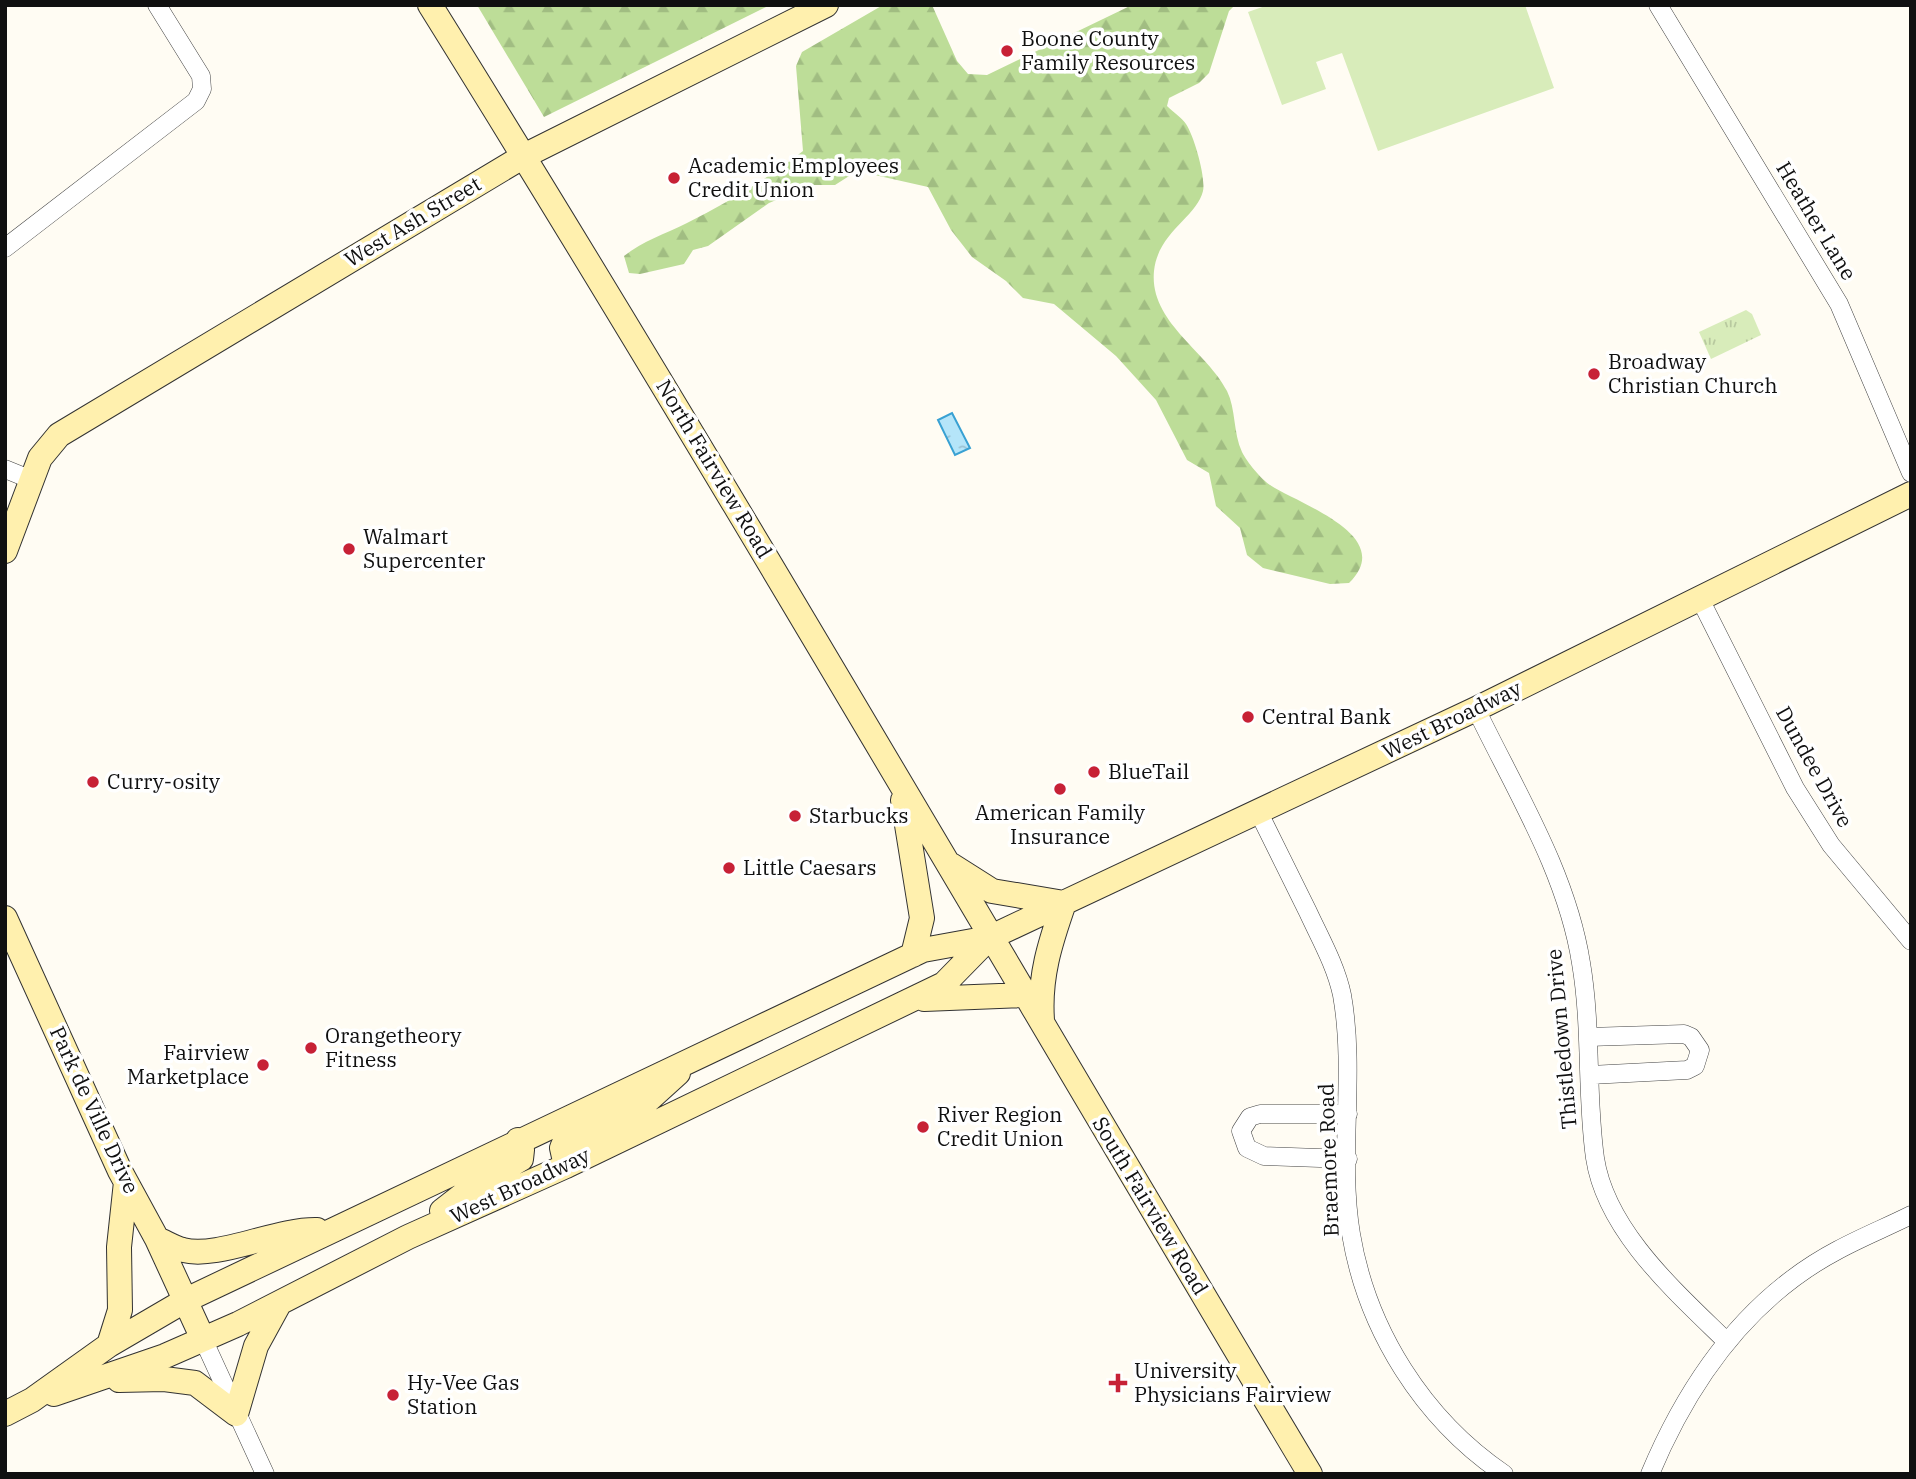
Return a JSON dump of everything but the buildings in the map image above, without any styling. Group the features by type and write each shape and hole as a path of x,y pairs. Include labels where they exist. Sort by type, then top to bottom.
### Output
{"main road":[{"name":"North Fairview Road","path":"430,5 727,488 989,938"},
{"name":"West Ash Street","path":"5,551 40,458 59,435 524,156 826,5"},
{"name":"West Broadway","path":"5,1414 32,1400 109,1345 186,1300 328,1231 913,955 989,938 1476,709 1911,494"},
{"path":"901,786 922,918 913,955"},
{"path":"944,861 992,891 1064,902 1044,963 1040,992 1042,1026"},
{"name":"Park de Ville Drive","path":"5,918 126,1182 157,1239 203,1339"},
{"name":"West Broadway","path":"32,1400 101,1379 203,1339 408,1237 566,1166 913,999 944,984 989,938"},
{"name":"South Fairview Road","path":"989,938 1309,1474"},
{"path":"913,999 1023,995"},
{"path":"566,1166 562,1148 565,1141 646,1101 691,1060"},
{"path":"408,1237 469,1190 521,1159 522,1150 518,1140"},
{"path":"109,1345 120,1310 119,1247 126,1182"},
{"path":"157,1239 183,1250 208,1251 297,1230 328,1231"},
{"path":"32,1400 155,1329 186,1300"},
{"path":"101,1379 164,1379 195,1383 236,1414 256,1346 280,1303"}],"street":[{"path":"5,248 197,101 202,89 201,76 157,5"},
{"name":"Heather Lane","path":"1658,5 1839,304 1911,473"},
{"path":"5,469 32,480"},
{"name":"Dundee Drive","path":"1700,599 1795,788 1831,845 1911,942"},
{"name":"Thistledown Drive","path":"1476,709 1559,883 1581,962 1595,1160 1619,1217 1654,1269 1726,1341"},
{"name":"Braemore Road","path":"1258,811 1327,952 1341,991 1349,1037 1348,1159 1351,1234 1374,1313 1395,1356 1429,1407 1471,1452 1503,1474"},
{"path":"1588,1037 1684,1034 1698,1043 1700,1050 1695,1066 1687,1070 1590,1074"},
{"path":"1348,1114 1260,1114 1250,1117 1241,1131 1247,1148 1264,1156 1348,1159"},
{"path":"1650,1474 1667,1432 1692,1389 1726,1341 1791,1281 1836,1251 1911,1216"},
{"path":"203,1339 265,1474"}],"green space":[{"path":"477,5 770,5 544,117"},
{"path":"883,5 932,5 957,61 968,74 987,75 1132,5 1235,5 1229,11 1209,73 1199,83 1169,98 1167,106 1184,122 1192,138 1201,167 1203,191 1193,209 1162,246 1154,271 1155,289 1160,306 1170,321 1218,376 1227,391 1239,445 1251,465 1270,485 1321,512 1353,537 1361,551 1361,566 1349,583 1330,584 1263,568 1247,555 1240,528 1216,506 1209,473 1187,460 1156,400 1116,356 1054,304 1023,298 1006,281 972,257 951,230 928,187 857,171 835,185 812,185 769,203 708,246 693,250 684,264 640,274 629,273 624,256 631,251 732,199 803,151 796,66 802,52"},
{"path":"1268,5 1525,5 1554,88 1378,151 1342,53 1316,62 1326,89 1282,105 1248,12"},
{"path":"1746,310 1752,314 1761,335 1711,359 1699,332"}],"water":[{"path":"952,413 970,448 955,455 938,420"}],"place":[{"name":"Boone County Family Resources","path":"1007,51"},
{"name":"Academic Employees Credit Union","path":"674,178"},
{"name":"Broadway Christian Church","path":"1594,374"},
{"name":"Walmart Supercenter","path":"349,549"},
{"name":"Central Bank","path":"1248,717"},
{"name":"BlueTail","path":"1094,772"},
{"name":"Curry-osity","path":"93,782"},
{"name":"American Family Insurance","path":"1060,789"},
{"name":"Starbucks","path":"795,816"},
{"name":"Little Caesars","path":"729,868"},
{"name":"Orangetheory Fitness","path":"311,1048"},
{"name":"Fairview Marketplace","path":"263,1065"},
{"name":"River Region Credit Union","path":"923,1127"},
{"name":"University Physicians Fairview","path":"1118,1383"},
{"name":"Hy-Vee Gas Station","path":"393,1395"}]}
